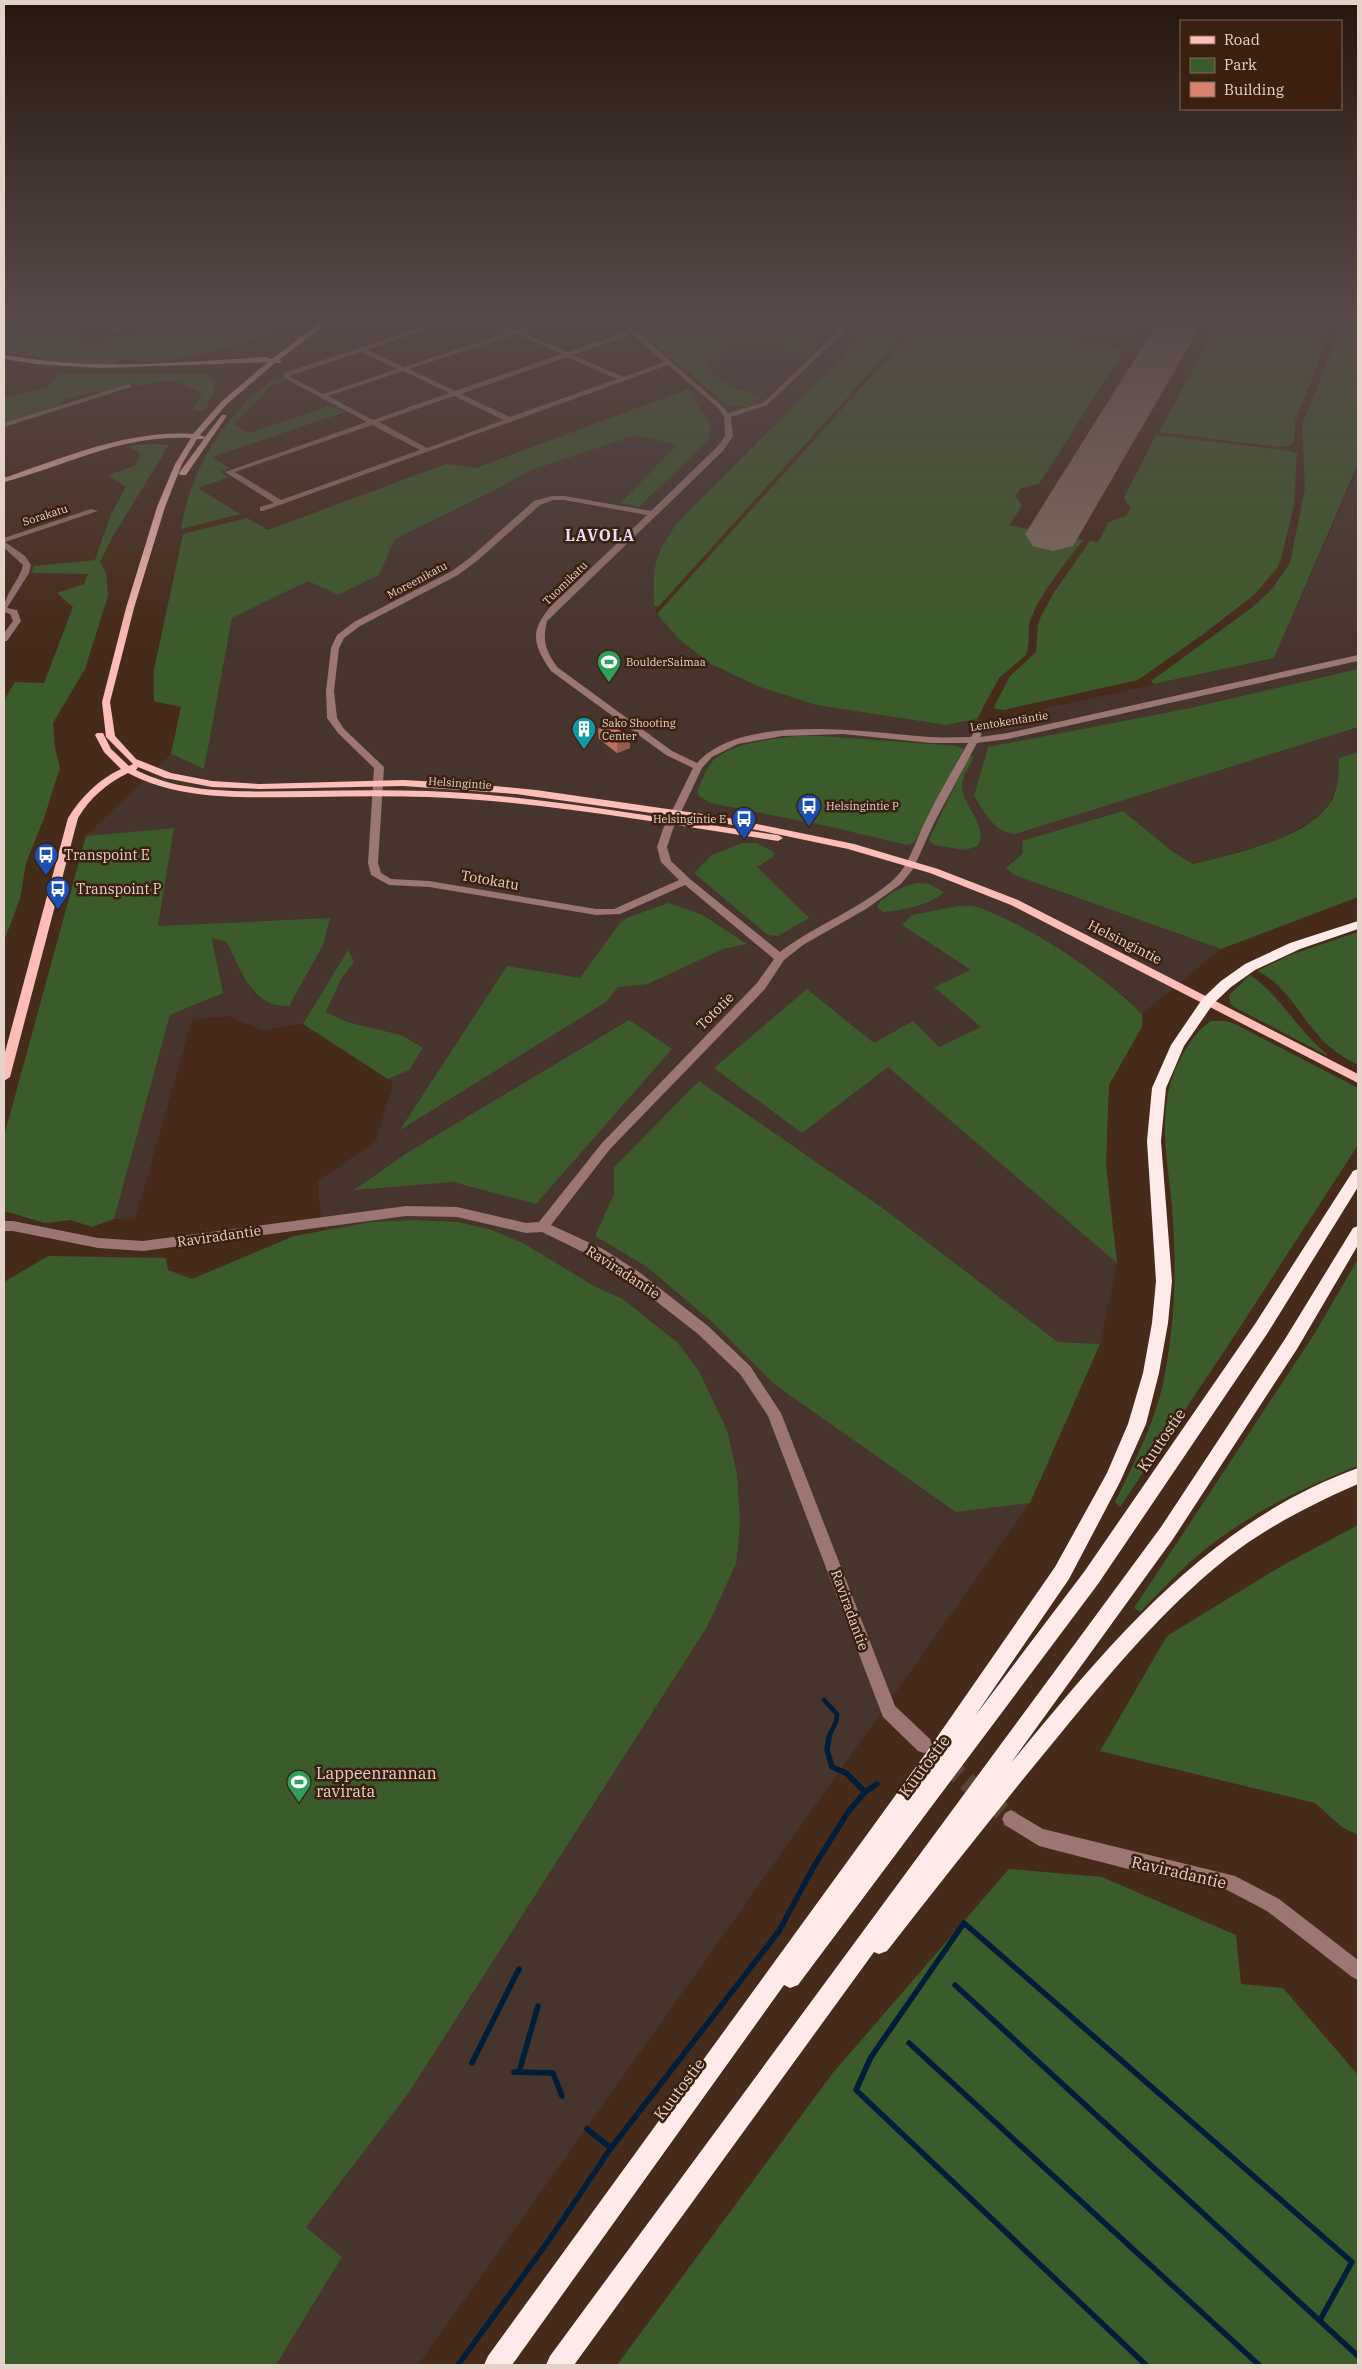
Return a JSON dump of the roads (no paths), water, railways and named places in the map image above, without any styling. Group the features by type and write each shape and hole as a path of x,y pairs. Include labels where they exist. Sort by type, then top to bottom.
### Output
{"highway":[{"path":"519,2335 931,1763 1062,1573 1114,1477 1137,1424 1151,1373 1160,1323 1164,1281 1154,1140 1159,1088 1178,1044 1208,1001 1226,984 1272,955 1358,926"},
{"name":"Kuutostie","path":"497,2365 1091,1578 1262,1329 1358,1175"},
{"path":"559,2365 1167,1533 1291,1344 1358,1232"},
{"path":"733,2126 1000,1792 1099,1672 1166,1598 1212,1559 1268,1520 1321,1491 1358,1476"}],"main road":[{"name":"Helsingintie","path":"135,769 111,740 104,715 106,702 121,639 158,516 172,477 195,438 204,428"},
{"name":"Helsingintie","path":"158,516 180,477 215,428"},
{"path":"4,480 126,440 207,438"},
{"name":"Helsingintie","path":"106,702 98,723 100,736 107,750 162,784 206,792 379,788 484,788 677,812 791,831 912,864 1010,901 1208,1001 1358,1080"},
{"path":"4,1077 73,818 94,797 135,769"},
{"name":"Helsingintie","path":"379,788 512,800 870,852"}],"street":[{"path":"280,502 229,472 357,428"},
{"path":"384,428 426,450"},
{"path":"263,508 489,428"},
{"name":"Tuomikatu","path":"698,767 669,753 566,678 547,660 540,644 540,628 548,616 724,444 729,436 728,428"},
{"name":"Moreenikatu","path":"379,788 377,764 341,731 332,718 330,710 335,648 340,636 357,624 455,573 545,499 564,498 652,514"},
{"name":"Sorakatu","path":"4,540 94,511"},
{"path":"4,544 22,558 27,565 25,573 4,608 14,612 17,621 4,640"},
{"name":"Lentokentäntie","path":"671,823 698,767 708,755 735,742 782,732 843,731 931,740 1048,728 1358,658"},
{"name":"Tototie","path":"543,1226 606,1146 761,986 780,958 799,943 862,907 897,882 912,864 929,823 976,736"},
{"name":"Totokatu","path":"379,788 373,863 376,875 389,882 429,884 596,912 616,912 686,881"},
{"path":"671,823 662,847 666,862 686,881 780,958"},
{"name":"Raviradantie","path":"4,1226 13,1226 98,1243 143,1246 184,1242 369,1215 406,1211 457,1212 526,1228 543,1226 598,1253 634,1276 704,1330 745,1370 774,1413 890,1711 924,1745"},
{"name":"Raviradantie","path":"1010,1819 1039,1837 1132,1861 1229,1882 1273,1905 1358,1971"}],"waterway":[{"path":"824,1700 837,1714 836,1722 828,1738"},
{"path":"829,1737 827,1750 832,1767 846,1773 865,1792"},
{"path":"865,1792 877,1784"},
{"path":"611,2148 779,1931 813,1868 848,1812 865,1792"},
{"path":"1146,2365 856,2090 871,2057 964,1923 1352,2262 1320,2320"},
{"path":"472,2063 519,1969"},
{"path":"955,1985 1358,2356"},
{"path":"519,2072 538,2006"},
{"path":"909,2043 1259,2365"},
{"path":"514,2072 553,2073 562,2096"},
{"path":"587,2129 611,2148"},
{"path":"458,2365 547,2243 611,2148"}],"tunnel":[{"path":"945,1763 1011,1819"}],"place":[{"name":"BoulderSaimaa","path":"609,683"},
{"name":"Sako Shooting Center","path":"584,750"},
{"name":"Helsingintie P","path":"809,827"},
{"name":"Helsingintie E","path":"744,840"},
{"name":"Transpoint E","path":"46,876"},
{"name":"Transpoint P","path":"58,910"},
{"name":"Lappeenrannan ravirata","path":"299,1803"}],"district":[{"name":"LAVOLA","path":"600,535"}]}
